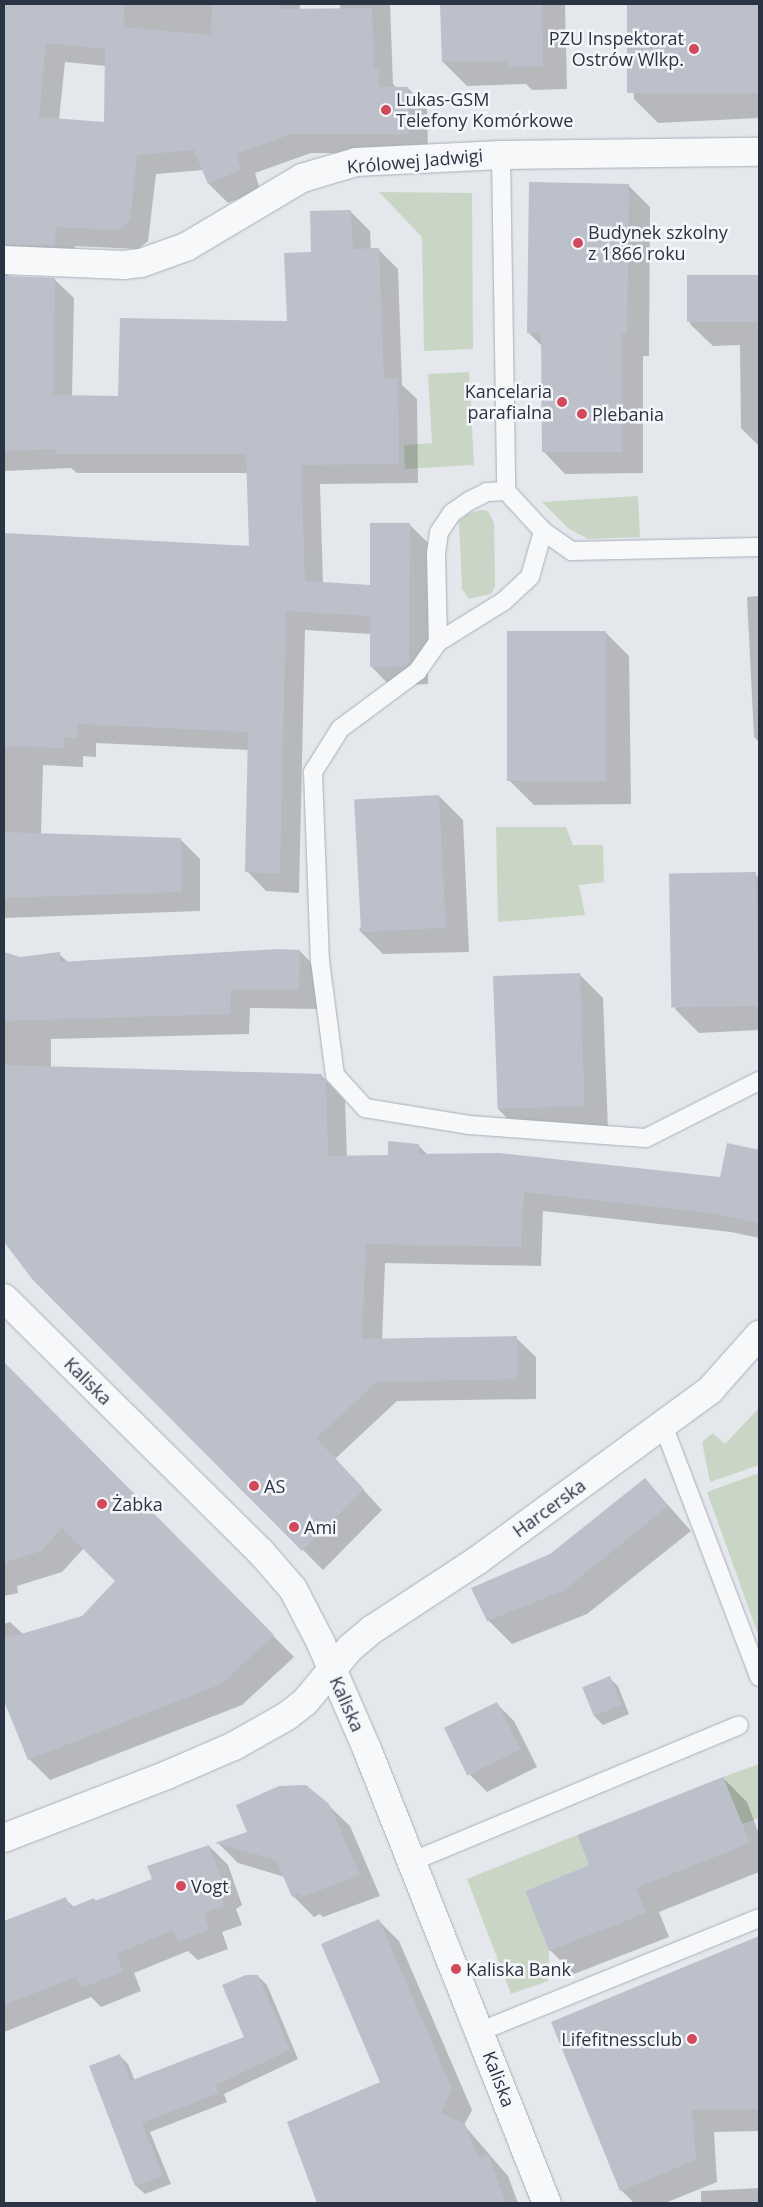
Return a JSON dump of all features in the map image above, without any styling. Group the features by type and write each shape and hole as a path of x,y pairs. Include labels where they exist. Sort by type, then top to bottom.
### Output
{"street":[{"name":"Królowej Jadwigi","path":"4,260 115,265 141,263 186,247 302,178 356,162 501,154 759,152"},
{"name":"Kaliska","path":"4,1298 271,1564 293,1589 306,1611 413,1860 547,2203"},
{"name":"Harcerska","path":"4,1838 167,1775 261,1732 305,1702 350,1648 373,1628 478,1560 710,1390 759,1335"}],"lane":[{"path":"501,154 506,490 543,531 572,551 759,547"},
{"path":"438,642 436,554 439,532 452,513 469,501 487,492 506,490"},
{"path":"543,531 530,577 504,601 438,642 418,671 340,729 313,772 320,962 336,1075 365,1108 469,1125 646,1138 759,1081"},
{"path":"663,1425 759,1677"},
{"path":"413,1860 739,1725"},
{"path":"481,2031 759,1918"}],"green space":[{"path":"379,192 472,193 473,349 424,351 422,237"},
{"path":"469,372 474,465 405,469 404,445 432,443 428,374"},
{"path":"638,496 640,537 588,539 568,528 542,502"},
{"path":"482,510 488,511 494,523 495,587 491,594 469,599 462,589 459,521 469,513"},
{"path":"496,827 566,827 573,845 603,845 604,882 579,885 585,915 498,922"},
{"path":"759,1408 759,1465 710,1482 702,1442 713,1433 725,1444"},
{"path":"759,1473 759,1637 707,1492"},
{"path":"759,1764 759,1818 742,1824 723,1777"},
{"path":"577,1835 589,1865 525,1891 549,1951 548,1981 511,1994 467,1879"}],"building":[{"path":"4,4 125,4 123,27 211,35 212,4 280,4 280,9 372,8 374,69 379,69 379,87 408,87 409,134 291,134 236,154 241,170 208,184 194,150 137,155 130,221 118,230 56,227 55,246 4,245","holes":["46,43 105,49 104,122 39,117"]},
{"path":"440,4 542,4 543,66 507,67 507,61 442,62"},
{"name":"PZU Inspektorat Ostrów Wlkp.","path":"627,4 759,4 759,93 627,93"},
{"name":"Budynek szkolny z 1866 roku","path":"529,182 629,184 627,334 621,334 622,452 542,452 541,333 527,333"},
{"path":"351,210 353,249 379,248 384,379 398,378 399,464 301,465 305,581 370,585 370,523 410,523 409,664 405,667 370,667 370,616 286,611 280,874 245,872 248,732 77,724 77,738 64,737 64,748 4,746 4,533 249,546 246,454 56,454 56,449 4,451 4,276 55,278 53,395 118,396 120,318 287,321 284,253 311,252 310,211"},
{"path":"687,275 759,275 759,322 687,322"},
{"path":"507,631 606,631 606,781 507,781"},
{"path":"439,795 446,928 361,932 354,799"},
{"path":"4,832 181,838 181,892 4,898"},
{"path":"756,872 758,1006 671,1007 669,874"},
{"path":"278,949 300,950 299,990 231,989 230,1014 4,1021 4,952 20,957 60,952 60,962"},
{"path":"580,973 585,1106 498,1109 493,976"},
{"path":"4,1065 322,1074 321,1079 326,1080 328,1156 388,1155 388,1141 419,1144 419,1154 499,1153 720,1177 727,1143 759,1150 759,1223 710,1213 524,1192 521,1247 366,1244 362,1339 517,1336 517,1379 377,1382 316,1438 364,1489 302,1551 33,1280 4,1242"},
{"path":"4,1362 274,1635 221,1684 28,1760 4,1701 4,1639 82,1616 115,1581 62,1528 41,1551 4,1563"},
{"path":"645,1478 668,1506 563,1591 487,1621 471,1588 550,1554"},
{"path":"610,1676 622,1705 594,1716 582,1687"},
{"path":"497,1702 520,1750 467,1775 444,1728"},
{"path":"723,1777 750,1843 636,1888 646,1913 549,1951 525,1891 589,1865 577,1835"},
{"path":"306,1785 329,1804 360,1875 301,1897 300,1893 292,1897 276,1860 215,1843 247,1832 236,1805 279,1786"},
{"path":"209,1845 224,1885 218,1890 224,1906 204,1913 209,1930 178,1942 173,1930 116,1954 123,1972 81,1988 76,1977 4,2005 4,1921 66,1897 70,1908 94,1898 95,1901 152,1879 147,1866"},
{"path":"379,1919 452,2089 441,2113 465,2124 478,2157 488,2154 506,2203 317,2203 287,2122 380,2082 321,1944"},
{"path":"759,1936 759,2109 692,2110 696,2160 620,2191 551,2022"},
{"path":"246,1975 258,1975 290,2050 216,2085 219,2093 142,2123 163,2176 135,2186 89,2066 120,2054 130,2081 244,2037 222,1985"}],"place":[{"name":"PZU Inspektorat Ostrów Wlkp.","path":"694,49"},
{"name":"Lukas-GSM Telefony Komórkowe","path":"386,110"},
{"name":"Budynek szkolny z 1866 roku","path":"578,243"},
{"name":"Kancelaria parafialna","path":"562,402"},
{"name":"Plebania","path":"582,414"},
{"name":"AS","path":"254,1486"},
{"name":"Żabka","path":"102,1504"},
{"name":"Ami","path":"294,1527"},
{"name":"Vogt","path":"181,1886"},
{"name":"Kaliska Bank","path":"456,1969"},
{"name":"Lifefitnessclub","path":"692,2039"}]}
